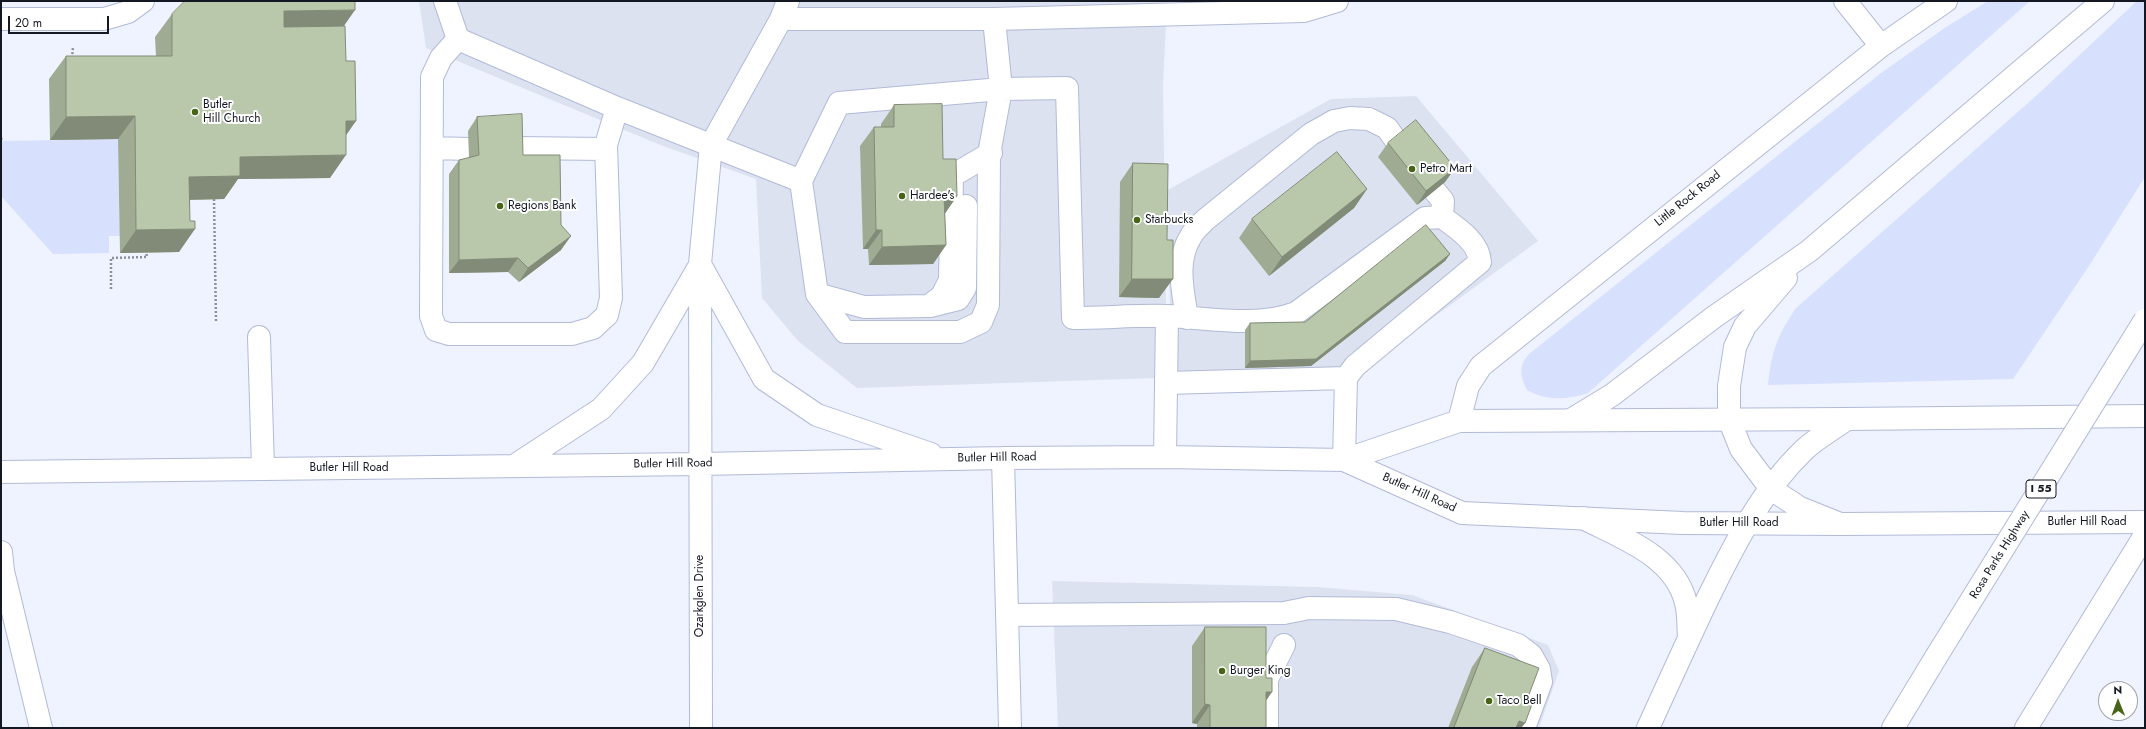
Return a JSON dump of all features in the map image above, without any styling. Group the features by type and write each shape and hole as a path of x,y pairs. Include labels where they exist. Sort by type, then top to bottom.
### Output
{"main road":[{"path":"1,19 104,19 128,12 143,1"},
{"path":"445,1 458,38 617,108 801,181"},
{"path":"711,145 785,6 994,19 1304,11 1337,1"},
{"path":"1845,1 1881,46"},
{"name":"Little Rock Road","path":"1459,420 1468,386 1481,366 1881,46 1946,1"},
{"path":"1571,420 1612,395 1714,317 1809,251 2103,1"},
{"path":"994,19 1001,89 991,153 988,305 981,322 960,332 845,332 817,294 801,181 839,102 1001,89 1067,88 1073,318 1177,317 1233,321 1278,320 1296,313 1425,218 1442,217 1464,233 1480,255 1480,262 1355,366 1346,378 1344,460"},
{"path":"458,38 441,58 432,77 431,316 436,330 449,334 572,334 593,328 607,315 611,298 606,149 617,108"},
{"path":"1165,456 1166,383 1177,317 1183,255 1190,236 1205,220 1311,134 1334,121 1350,118 1369,119 1387,128 1397,142"},
{"name":"Ozarkglen Drive","path":"700,728 700,264 711,145"},
{"path":"432,148 469,149"},
{"path":"513,148 606,149"},
{"path":"817,294 864,307 929,306 942,296 950,280 952,176 991,153"},
{"path":"1434,190 1443,201 1442,217"},
{"path":"1809,251 1745,326 1730,368 1729,419 1741,449 1771,489 1800,508 1840,524"},
{"path":"700,264 764,379 817,415 946,459"},
{"path":"514,466 601,409 643,363 700,264"},
{"name":"Rosa Parks Highway","path":"1893,728 2145,320"},
{"path":"259,337 263,468"},
{"path":"1166,383 1346,378"},
{"name":"Butler Hill Road","path":"1,472 700,464 1165,456 1344,460 1459,420 1847,419 2145,416"},
{"path":"1648,728 1689,638 1747,523 1771,489 1806,449 1847,419"},
{"path":"1003,458 1010,728"},
{"name":"Butler Hill Road","path":"1344,460 1462,512 1583,518 1747,523 1840,524 2145,522"},
{"path":"1583,518 1653,555 1675,578 1686,603 1689,638"},
{"path":"2026,728 2145,535"},
{"path":"1,552 3,570 41,728"},
{"path":"1007,615 1284,613 1309,608 1396,609 1450,622 1518,645 1531,655 1539,669 1541,682 1524,728"},
{"path":"1267,728 1268,679 1284,645"}],"path":[{"path":"72,65 73,43"},
{"path":"214,199 216,321"},
{"path":"111,289 111,258 146,257 146,252"}],"shaded area":[{"path":"419,1 1167,1 1163,87 1166,302 1156,378 857,388 798,341 762,298 756,179 663,146 426,48"},
{"path":"1988,1 2030,1 1588,393 1572,397 1549,398 1534,394 1527,390 1521,371 1523,363 1529,354 1881,73 1946,27"},
{"path":"2137,1 2145,1 2145,177 2087,269 2013,379 1768,385 1773,353 1783,329 1795,309 2037,95"},
{"path":"1416,96 1538,241 1338,387 1173,390 1166,191 1331,99"},
{"path":"118,139 120,236 109,236 109,253 53,254 1,196 1,141"},
{"path":"1052,581 1317,587 1412,595 1548,645 1559,671 1539,728 1058,728"}],"building":[{"name":"Butler Hill Church","path":"185,1 355,1 355,10 284,11 284,27 345,26 346,61 355,61 356,121 346,121 346,155 240,157 240,176 189,177 190,221 195,221 195,229 136,230 135,116 66,117 66,56 172,56 172,14"},
{"name":"Hardee's","path":"942,104 943,159 956,159 957,196 944,196 946,245 882,247 882,230 876,230 874,127 894,127 894,105"},
{"name":"Regions Bank","path":"522,114 523,155 560,155 561,225 571,236 528,268 518,258 459,260 459,160 479,155 477,117"},
{"path":"1416,120 1455,168 1426,191 1388,143"},
{"path":"1337,152 1367,189 1282,257 1252,219"},
{"path":"1133,163 1168,164 1167,240 1173,240 1173,279 1132,279"},
{"path":"1426,225 1450,254 1316,359 1250,361 1250,323 1305,322"},
{"name":"Burger King","path":"1205,627 1266,627 1266,678 1272,678 1272,692 1266,692 1266,728 1210,728 1210,705 1205,704"},
{"name":"Taco Bell","path":"1485,648 1539,668 1528,697 1534,699 1525,723 1519,721 1516,728 1454,728"}],"place":[{"name":"Butler Hill Church","path":"195,112"},
{"name":"Petro Mart","path":"1412,169"},
{"name":"Hardee's","path":"902,196"},
{"name":"Regions Bank","path":"500,206"},
{"name":"Starbucks","path":"1137,220"},
{"name":"Burger King","path":"1222,671"},
{"name":"Taco Bell","path":"1489,701"}]}
